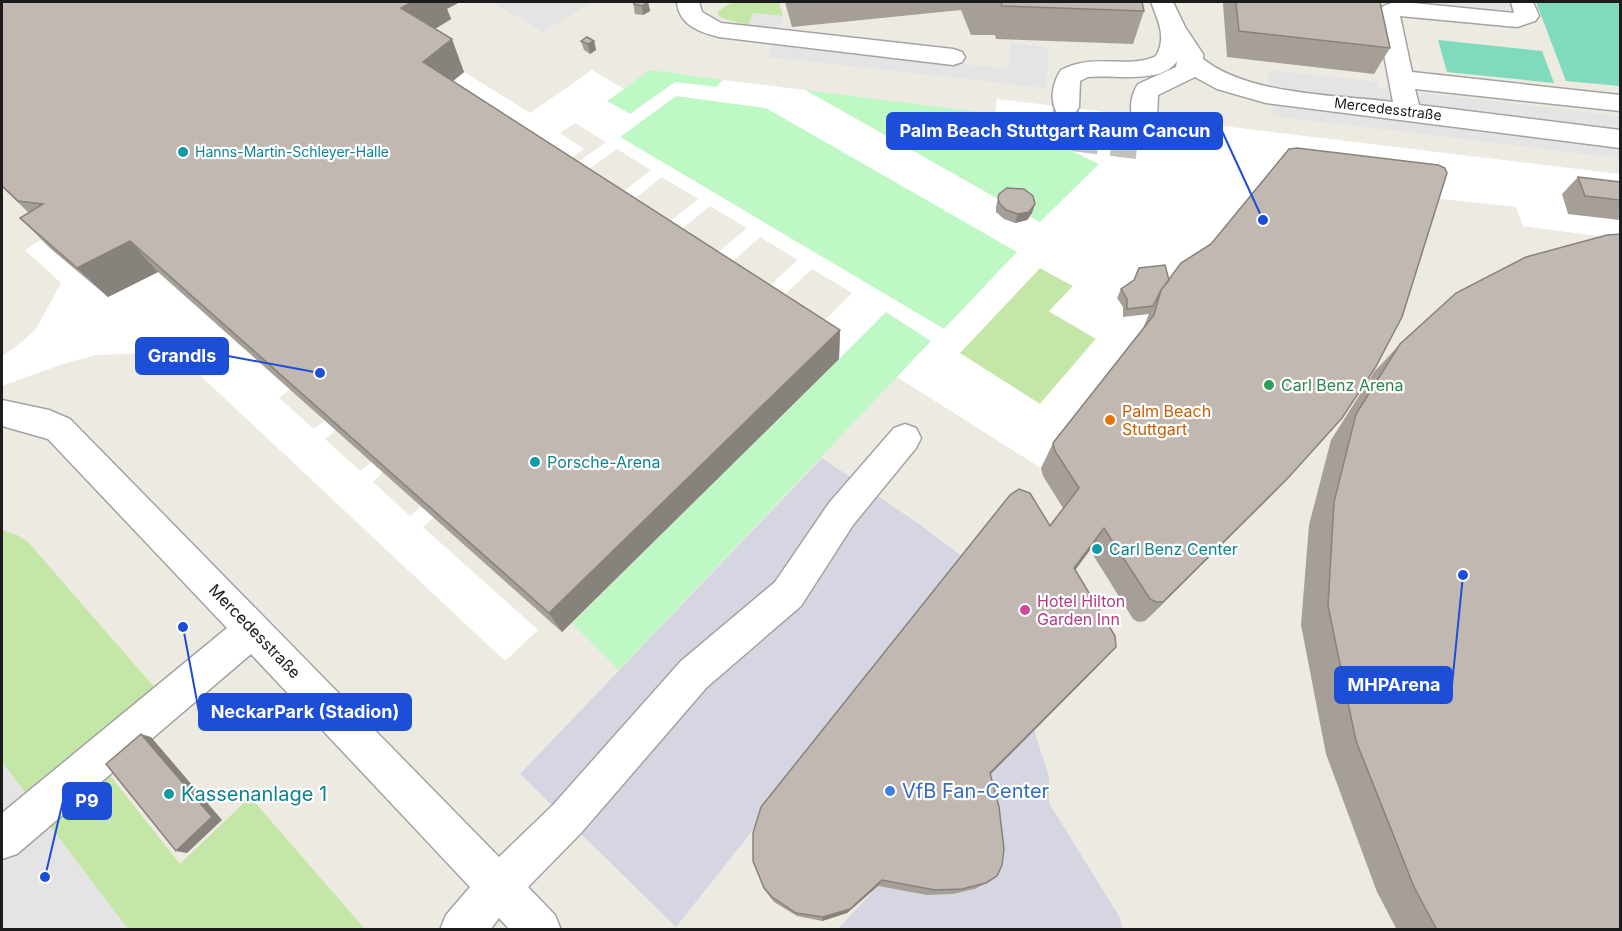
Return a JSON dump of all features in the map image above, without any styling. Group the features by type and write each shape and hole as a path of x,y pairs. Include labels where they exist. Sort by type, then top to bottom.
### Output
{"street":[{"path":"688,2 690,14 694,20 719,30 952,57"},
{"name":"Mercedesstraße","path":"1162,2 1174,33 1191,62 1228,85 1266,95 1620,139"},
{"path":"1407,111 1388,13 1398,8 1517,20 1527,16 1522,2"},
{"path":"1066,107 1067,82 1070,76 1087,69 1133,70 1157,64 1172,54 1174,33"},
{"path":"1144,117 1144,100 1147,90 1186,72 1191,62"},
{"path":"1401,79 1620,103"},
{"name":"Mercedesstraße","path":"2,413 49,424 59,429 540,930"},
{"path":"461,930 499,886 567,819 694,674 789,594 842,514 905,438"},
{"path":"2,839 253,629"}],"green space":[{"path":"732,2 779,2 783,16 753,13 748,26 720,17 717,12"},
{"path":"1536,2 1620,2 1620,86 1566,81"},
{"path":"1438,40 1542,51 1554,83 1447,72"},
{"path":"650,70 723,80 716,87 675,82 630,114 607,101"},
{"path":"805,90 995,114 1099,164 1040,222 1031,217 1032,209 1000,200"},
{"path":"676,96 766,108 1018,252 944,329 620,137"},
{"path":"1040,268 1073,286 1049,312 1096,338 1040,404 959,353"},
{"path":"886,312 931,341 619,670 572,623"},
{"path":"2,530 28,542 155,688 27,795 2,762"},
{"path":"108,773 180,864 250,797 365,929 128,929 49,825"}],"shaded area":[{"path":"491,2 591,2 543,32"},
{"path":"1380,2 1511,2 1517,16"},
{"path":"753,13 783,16 779,29 748,26"},
{"path":"773,43 1008,69 1011,43 1049,47 1046,88 769,57"},
{"path":"1268,70 1378,82 1379,88 1620,116 1620,158 1273,116"},
{"path":"822,458 919,524 967,560 676,927 520,774"},
{"path":"1034,730 1049,777 1049,803 1119,916 1123,929 837,930 878,886 927,895 953,894 975,889 980,785"},
{"path":"2,762 37,809 128,929 2,929"}],"pier":[{"path":"592,70 624,89 607,101 630,114 675,82 716,87 723,80 805,90 1000,200 996,212 1004,219 1015,223 1031,217 1040,222 1099,164 995,114 997,99 1620,174 1620,201 1568,214 1620,220 1620,239 1523,226 1516,207 1414,196 1156,303 1141,332 1041,468 897,377 931,341 886,312 839,359 437,94 464,72 530,113","holes":["676,96 766,108 1017,252 944,329 620,137","575,123 606,142 573,166 566,161 584,149 560,133","617,149 651,170 619,195 584,173","662,177 698,199 666,225 630,202","710,206 747,228 715,255 678,232","760,237 798,260 767,288 730,264","1040,268 1073,286 1049,311 1096,339 1040,404 960,353","812,269 852,293 822,323 782,297"]},
{"path":"41,240 52,248 158,271 290,389 279,398 314,429 325,420 336,430 325,439 360,471 372,462 383,472 373,482 410,516 421,506 434,517 423,527 538,630 505,661 188,364 148,353 96,355 2,386 2,356 36,329 61,283 25,250"}],"building":[{"path":"2,2 412,2 401,8 452,39 423,62 840,330 549,613 130,241 77,268 20,218 43,204 18,201 2,186"},
{"path":"633,2 648,2 642,6"},
{"path":"1001,2 1142,2 1144,11 1002,6"},
{"path":"1236,2 1380,2 1390,48 1239,31"},
{"path":"587,37 594,41 588,44 581,41"},
{"name":"Carl Benz Center","path":"1297,148 1438,165 1445,168 1447,173 1402,317 1375,368 1342,418 1288,478 1163,602 1150,599 1104,528 1074,568 1115,636 1116,647 990,773 999,807 1004,849 1002,865 997,876 986,883 962,889 935,890 882,880 850,909 823,917 796,913 772,897 764,888 753,861 753,833 761,807 1010,495 1019,489 1030,493 1050,526 1079,488 1055,451 1053,443 1154,315 1161,290 1181,263 1211,244 1289,149"},
{"path":"1578,177 1620,182 1620,200 1585,196"},
{"path":"1007,188 1024,189 1033,196 1035,204 1029,212 1018,214 1006,210 999,203 999,194"},
{"path":"1620,234 1620,930 1437,930 1414,887 1356,741 1328,606 1334,502 1356,414 1400,344 1456,293 1526,257 1607,235"},
{"path":"1165,265 1169,280 1153,306 1127,309 1127,299 1121,289 1134,280 1139,268"},
{"name":"Kassenanlage 1","path":"141,734 212,817 176,851 106,764"}],"tunnel":[{"path":"1066,107 1064,137 1144,147 1144,117"}],"place":[{"name":"Hanns-Martin-Schleyer-Halle","path":"183,152"},
{"name":"Palm Beach Stuttgart Raum Cancun","path":"1263,220"},
{"name":"Grandls","path":"320,373"},
{"name":"Carl Benz Arena","path":"1269,385"},
{"name":"Palm Beach Stuttgart","path":"1110,420"},
{"name":"Porsche-Arena","path":"535,462"},
{"name":"Carl Benz Center","path":"1097,549"},
{"name":"MHPArena","path":"1463,575"},
{"name":"Hotel Hilton Garden Inn","path":"1025,610"},
{"name":"NeckarPark (Stadion)","path":"183,627"},
{"name":"VfB Fan-Center","path":"890,791"},
{"name":"Kassenanlage 1","path":"169,794"},
{"name":"P9","path":"45,877"}]}
